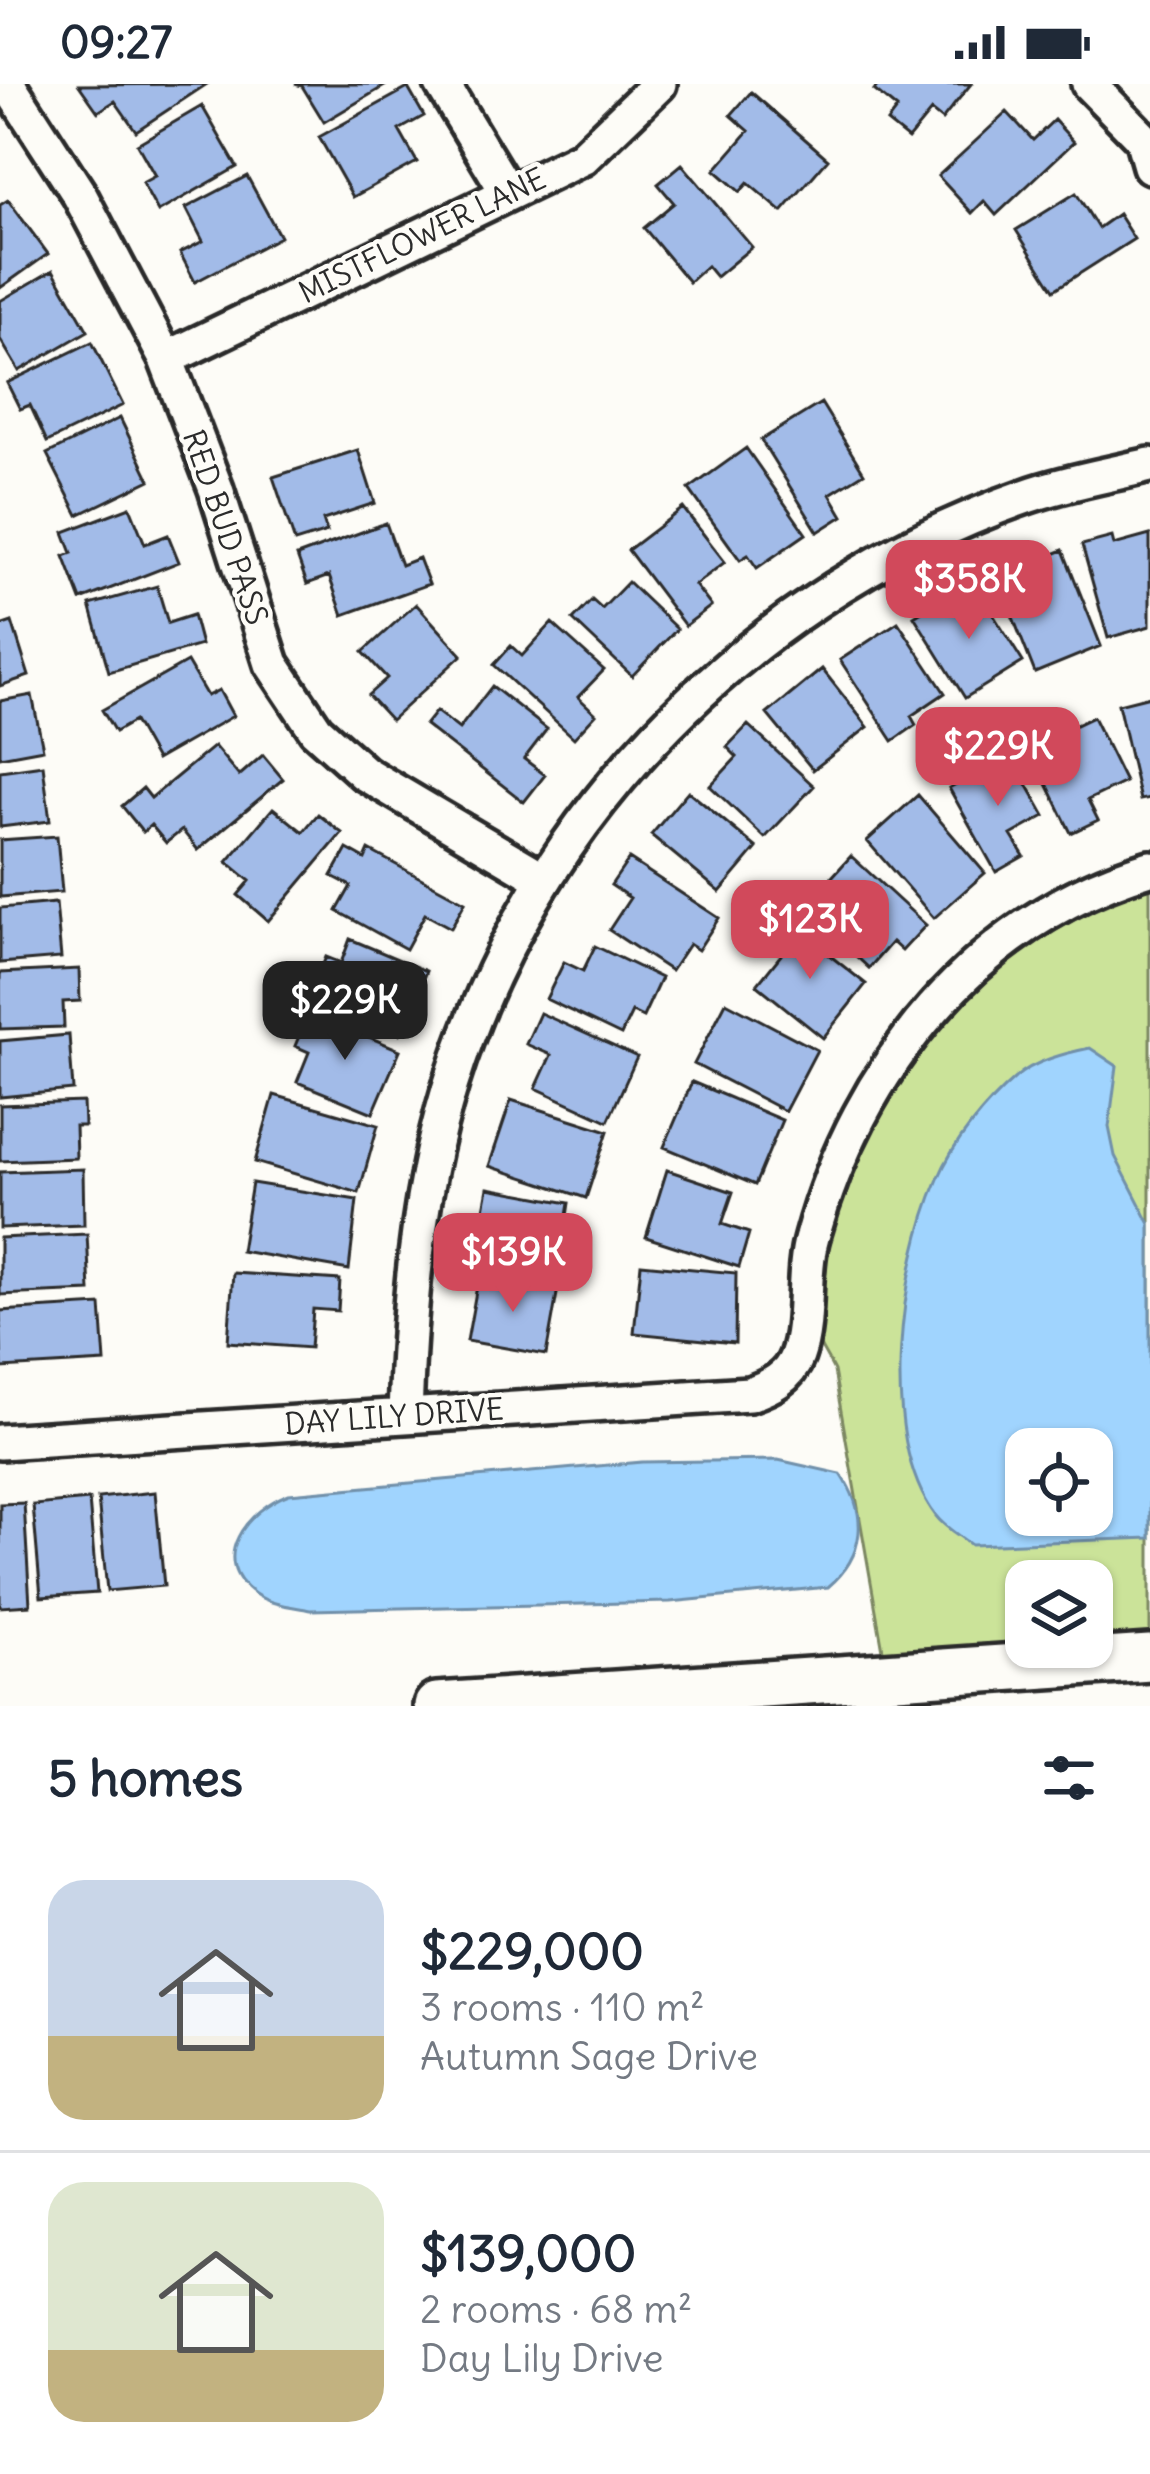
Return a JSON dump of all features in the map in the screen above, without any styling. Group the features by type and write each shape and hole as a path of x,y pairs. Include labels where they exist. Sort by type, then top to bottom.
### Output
{"main road":[{"path":"437,1706 1150,1658"}],"street":[{"name":"RED BUD PASS","path":"8,84 79,194 166,359 216,489 272,664 316,730 364,773 543,879"},
{"path":"442,84 508,193"},
{"name":"MISTFLOWER LANE","path":"166,359 581,158 659,84"},
{"path":"1089,84 1142,138 1150,166"},
{"path":"405,1415 410,1286 429,1167 487,993 543,879 608,788 693,693 802,608 904,550 1027,496 1150,465"},
{"name":"DAY LILY DRIVE","path":"0,1442 749,1394 784,1376 801,1341 811,1240 853,1118 936,1001 1019,929 1121,876 1150,868"}],"green space":[{"path":"1150,884 1150,1639 1113,1642 1113,1560 1005,1560 1005,1648 884,1656 834,1371 812,1318 822,1256 858,1155 917,1054 994,973 1041,940"}],"water":[{"path":"1090,1048 1117,1066 1109,1127 1115,1156 1150,1224 1150,1538 971,1545 936,1516 917,1482 906,1442 901,1397 905,1302 925,1215 952,1152 992,1100 1022,1072 1050,1058"},
{"path":"778,1460 841,1474 856,1504 856,1548 828,1587 670,1602 310,1610 261,1598 241,1581 234,1566 233,1551 247,1523 289,1494 642,1462"}],"building":[{"path":"207,84 136,131 115,101 98,112 79,85"},
{"path":"295,84 388,84 324,122 302,86"},
{"path":"879,84 971,84 942,120 931,111 908,139 887,122 897,109 874,90"},
{"path":"408,88 424,116 399,130 417,162 353,197 319,137"},
{"path":"751,92 828,159 782,212 748,183 740,192 715,170 749,131 731,115"},
{"path":"202,106 237,167 158,212 142,183 155,176 137,144"},
{"path":"1007,112 1033,140 1054,120 1074,142 996,215 984,201 972,213 938,176"},
{"path":"682,164 752,247 716,277 707,266 689,282 644,228 674,203 658,184"},
{"path":"247,176 280,237 195,282 180,253 203,241 186,208"},
{"path":"1076,193 1098,228 1118,214 1134,239 1054,290 1016,230"},
{"path":"8,200 48,254 0,288 0,205"},
{"path":"53,270 88,331 19,371 0,339 0,301"},
{"path":"92,342 123,405 47,442 30,405 20,409 7,383"},
{"path":"821,403 864,473 830,494 843,516 818,532 761,440"},
{"path":"120,418 150,480 78,515 47,454"},
{"path":"746,448 806,534 757,568 748,555 740,560 689,489"},
{"path":"358,450 375,503 323,520 327,532 295,542 273,477"},
{"path":"130,507 145,544 168,535 179,562 81,600 64,556 72,553 64,532"},
{"path":"683,508 725,562 695,585 711,606 685,626 628,550"},
{"path":"386,523 401,565 419,558 429,584 343,615 329,576 307,584 297,556"},
{"path":"1150,535 1150,626 1108,638 1082,545 1112,537 1114,545"},
{"path":"1063,550 1101,646 1035,673 997,577"},
{"path":"628,582 677,629 632,676 573,620 592,600 602,609"},
{"path":"157,586 168,623 193,615 201,645 109,672 90,605"},
{"path":"977,589 1023,662 965,698 914,616 944,597 949,606"},
{"path":"416,604 462,655 391,720 368,695 387,678 363,652"},
{"path":"12,622 29,676 0,686 0,626"},
{"path":"898,622 945,693 911,716 916,725 893,741 840,660"},
{"path":"552,623 604,670 578,697 596,714 574,738 494,665 511,646 522,656"},
{"path":"187,662 207,696 219,690 233,716 156,760 134,721 115,732 102,710"},
{"path":"822,669 868,727 813,770 767,714"},
{"path":"492,686 547,729 524,759 545,775 524,802 425,725 436,711 459,729"},
{"path":"32,695 43,749 0,757 0,701"},
{"path":"1150,696 1150,798 1140,800 1118,704"},
{"path":"1093,717 1125,782 1088,800 1098,820 1071,833 1029,747"},
{"path":"748,725 814,786 765,838 710,786 737,757 727,747"},
{"path":"214,746 239,776 263,755 283,779 198,850 182,830 166,843 151,825 143,832 122,806 143,788 151,798"},
{"path":"1010,754 1045,816 1011,835 1024,856 996,872 949,788"},
{"path":"43,765 50,821 0,827 0,771"},
{"path":"688,791 757,848 720,892 651,835"},
{"path":"918,795 985,873 934,918 867,841"},
{"path":"273,808 303,832 318,814 342,833 268,921 238,895 250,881 227,862"},
{"path":"57,836 62,892 0,897 0,840"},
{"path":"347,849 365,859 369,850 465,902 451,928 425,914 406,949 337,911 351,886 332,876"},
{"path":"851,856 926,925 902,951 892,942 869,968 804,908"},
{"path":"629,859 719,918 698,950 689,944 671,971 609,930 630,898 611,885"},
{"path":"56,903 61,958 0,963 0,908"},
{"path":"790,924 866,984 823,1038 757,985 781,955 771,947"},
{"path":"350,939 426,971 400,1034 310,996 326,957 341,963"},
{"path":"595,946 661,978 643,1017 632,1012 621,1035 546,999 564,962 583,971"},
{"path":"79,969 80,1001 63,1002 64,1027 0,1029 0,973"},
{"path":"726,1002 817,1050 785,1111 694,1064"},
{"path":"309,1012 400,1050 373,1113 297,1082 309,1052 295,1046"},
{"path":"540,1013 637,1057 608,1121 536,1088 551,1055 526,1044"},
{"path":"69,1035 73,1090 0,1097 0,1041"},
{"path":"692,1082 782,1120 755,1185 664,1147"},
{"path":"274,1095 378,1125 359,1193 255,1162"},
{"path":"511,1100 608,1131 586,1198 489,1166"},
{"path":"83,1102 84,1126 75,1126 76,1158 0,1161 0,1105"},
{"path":"83,1169 84,1225 0,1228 0,1172"},
{"path":"667,1170 733,1192 722,1224 749,1233 739,1267 646,1237"},
{"path":"252,1183 357,1200 349,1270 241,1251"},
{"path":"488,1188 569,1203 563,1242 574,1244 569,1274 475,1257"},
{"path":"87,1234 90,1291 0,1295 0,1238"},
{"path":"641,1264 736,1273 735,1343 634,1333"},
{"path":"233,1273 340,1280 338,1311 313,1309 310,1348 228,1342"},
{"path":"479,1275 558,1288 546,1355 467,1341"},
{"path":"101,1305 105,1362 2,1368 0,1311"},
{"path":"155,1492 164,1586 107,1591 98,1498"},
{"path":"89,1500 97,1593 41,1597 33,1505"},
{"path":"24,1503 30,1605 0,1607 0,1504"}]}
